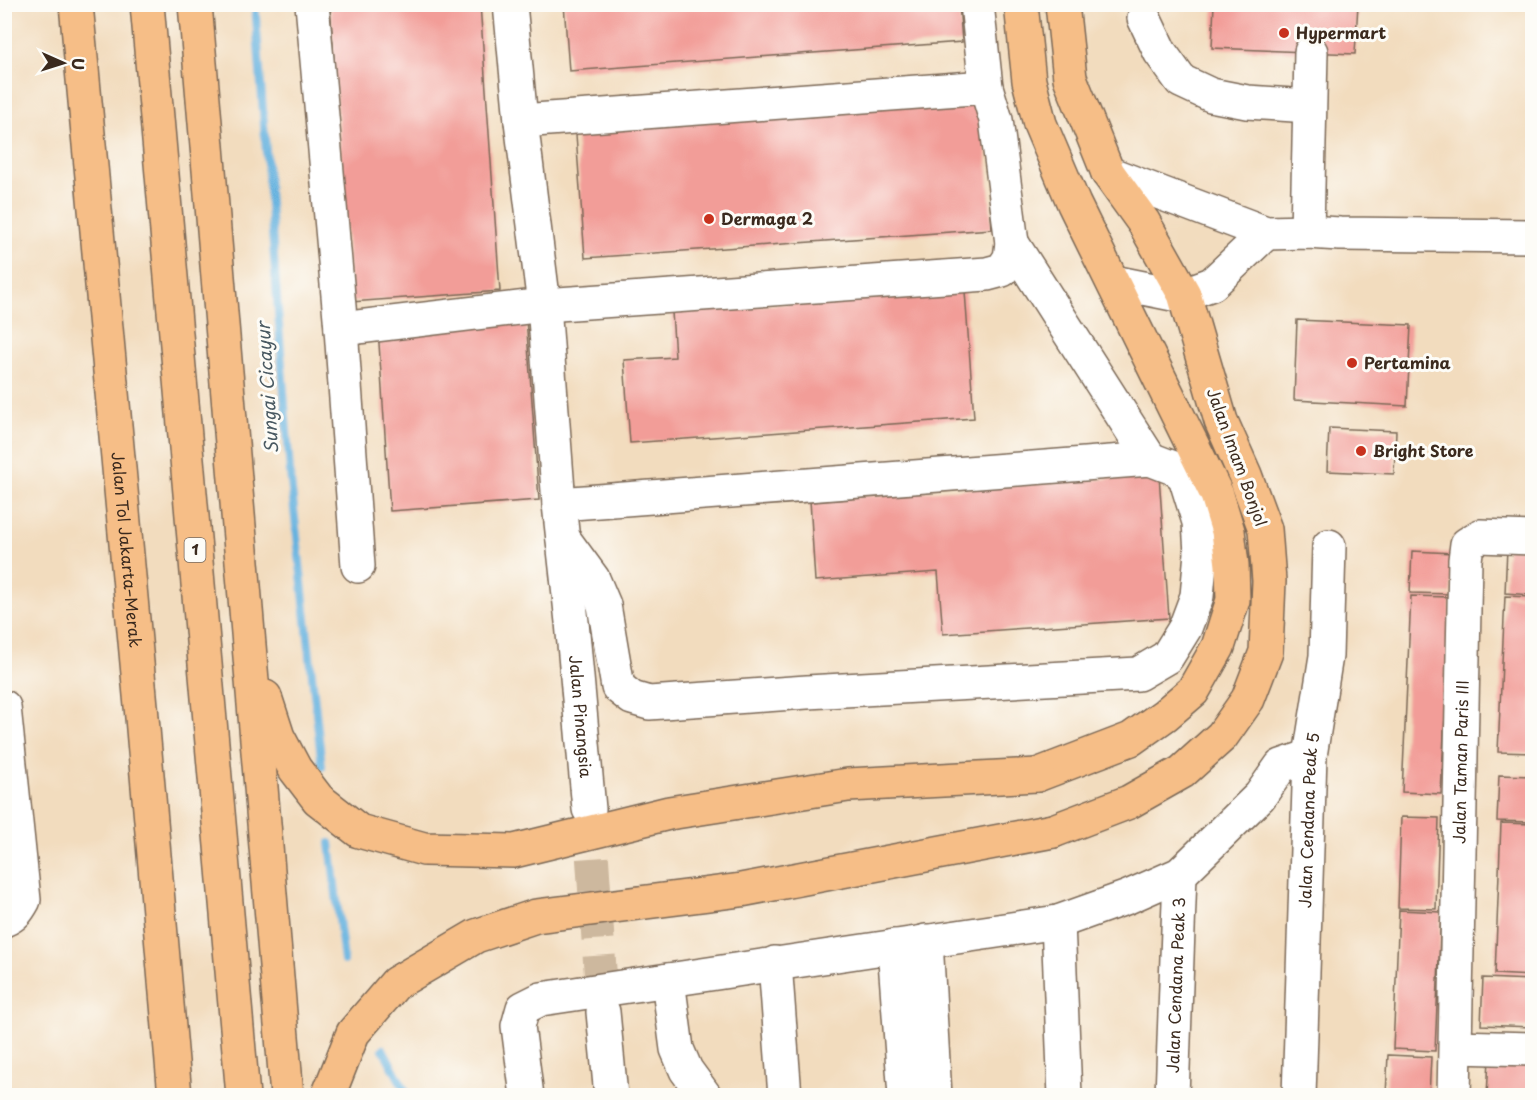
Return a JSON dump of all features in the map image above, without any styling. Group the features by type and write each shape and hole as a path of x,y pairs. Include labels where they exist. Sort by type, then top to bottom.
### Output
{"main road":[{"name":"Jalan Tol Jakarta–Merak","path":"76,4 175,1095"},
{"name":"1","path":"147,4 243,1095"},
{"path":"195,4 287,1095"},
{"name":"Jalan Imam Bonjol","path":"248,635 278,737 295,770 318,799 359,831 424,849 514,851 669,813 848,785 1037,775 1131,739 1165,715 1193,691 1218,647 1233,600 1228,531 1217,495 1074,204 1040,124 1029,81 1021,4"},
{"name":"Jalan Imam Bonjol","path":"328,1095 353,1033 396,983 476,936 536,916 741,890 1053,831 1129,802 1182,772 1222,736 1248,699 1266,652 1269,581 1265,530 1245,475 1221,421 1184,294 1144,223 1108,173 1070,78 1062,4"}],"street":[{"path":"312,4 341,328 358,566"},
{"name":"Jalan Pinangsia","path":"510,4 521,121 544,305 559,504 589,809"},
{"path":"341,328 544,305 987,274 1002,270 1010,258 1012,243 996,120 986,87 977,4"},
{"path":"1144,18 1160,52 1181,81 1211,95 1247,102 1310,106"},
{"path":"1307,232 1311,52"},
{"path":"521,121 986,87"},
{"path":"1108,173 1266,233 1533,236"},
{"path":"1113,282 1173,294 1184,294 1212,284 1266,233"},
{"path":"1012,243 1150,459"},
{"path":"559,504 1150,459 1176,470 1185,477 1199,522 1201,553 1197,596 1185,628 1167,657 1138,674 649,703 632,698 618,687 604,605 593,579 563,538"},
{"name":"Jalan Taman Paris III","path":"1454,1095 1467,544 1480,536 1533,538"},
{"name":"Jalan Cendana Peak 5","path":"1299,1095 1310,756 1326,656 1329,546"},
{"path":"4,706 24,900 11,917 4,920"},
{"path":"527,1095 518,1026 524,1008 541,999 1058,922 1128,897 1180,874 1260,796 1281,766 1310,756"},
{"name":"Jalan Cendana Peak 3","path":"1172,1095 1180,874"},
{"path":"1058,922 1065,1095"},
{"path":"905,1095 910,944"},
{"path":"910,944 935,1095"},
{"path":"775,963 785,1095"},
{"path":"668,980 677,1049 686,1071 705,1095"},
{"path":"603,1012 611,1095"},
{"path":"1456,1047 1533,1049"}],"building":[{"path":"330,4 480,4 500,291 351,302"},
{"path":"564,4 959,4 962,42 569,71"},
{"name":"Hypermart","path":"1214,4 1358,4 1355,54 1212,48"},
{"path":"982,91 992,229 585,258 575,121"},
{"path":"965,291 974,418 630,443 624,360 675,357 672,312"},
{"path":"526,318 539,500 390,511 378,328"},
{"name":"Pertamina","path":"1297,320 1411,325 1407,406 1294,400"},
{"name":"Bright Store","path":"1329,428 1396,431 1394,474 1327,471"},
{"path":"1159,475 1169,618 943,634 938,572 815,581 810,500"},
{"path":"1507,548 1532,549 1532,595 1505,593"},
{"path":"1412,551 1453,553 1451,594 1410,593"},
{"path":"1411,596 1451,597 1441,794 1402,792"},
{"path":"1505,596 1532,597 1532,753 1498,752"},
{"path":"1499,775 1532,776 1532,822 1497,821"},
{"path":"1401,817 1439,818 1436,909 1398,908"},
{"path":"1501,823 1532,824 1532,976 1495,974"},
{"path":"1399,910 1441,912 1435,1051 1393,1049"},
{"path":"1483,978 1532,980 1532,1027 1481,1025"},
{"path":"1388,1055 1431,1057 1429,1096 1386,1096"},
{"path":"1489,1059 1531,1062 1529,1096 1487,1096"}],"waterway":[{"name":"Sungai Cicayur","path":"255,4 290,472 322,767"},
{"name":"Sungai Cicayur","path":"330,843 344,961"},
{"name":"Sungai Cicayur","path":"383,1049 408,1096"}],"tunnel":[{"path":"589,809 603,1012"}],"place":[{"name":"Hypermart","path":"1284,33"},
{"name":"Dermaga 2","path":"709,219"},
{"name":"Pertamina","path":"1352,363"},
{"name":"Bright Store","path":"1361,451"}]}
